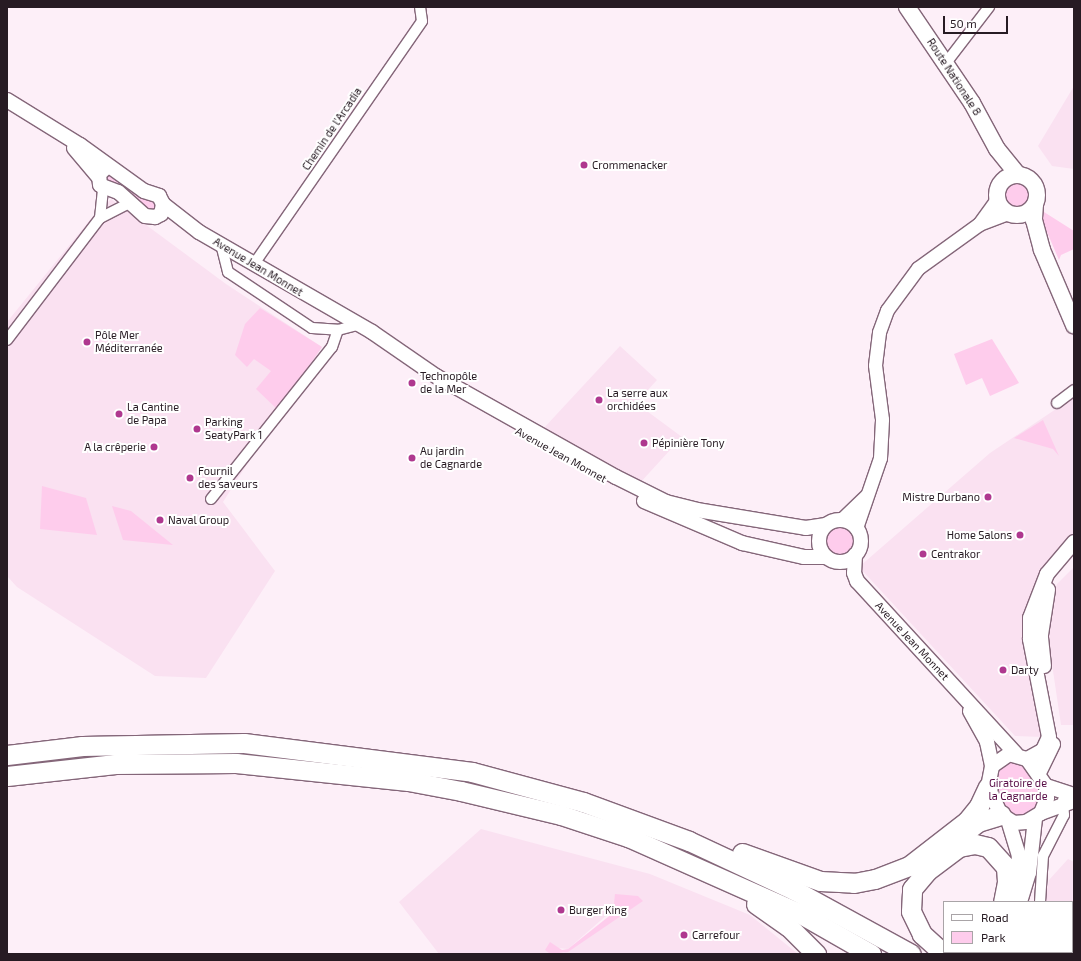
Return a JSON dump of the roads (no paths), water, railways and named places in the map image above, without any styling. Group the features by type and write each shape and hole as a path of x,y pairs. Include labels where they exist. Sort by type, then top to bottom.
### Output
{"highway":[{"path":"7,755 82,746 244,743 472,772 667,823 807,877 854,883 891,875 909,866 967,821 979,806 988,787"},
{"path":"7,776 115,764 259,766 408,781 453,790 561,816 628,837 799,913 871,954"},
{"path":"582,802 689,842 794,890 911,954"},
{"path":"943,953 914,922 910,900 912,889 920,871 937,854 978,822 1005,818"},
{"path":"628,837 674,865 762,907 788,926 816,954"},
{"path":"912,889 951,851 975,844 988,847 1006,867 1008,882 1005,901"}],"main road":[{"name":"Route Nationale 8","path":"907,7 946,63 997,149 1018,175"},
{"path":"7,100 60,133 108,166 101,182 60,133"},
{"name":"Route Nationale 8","path":"997,149 998,192"},
{"name":"Avenue Jean Monnet","path":"108,166 144,191 159,196 163,204 199,232"},
{"path":"1042,250 1011,214 998,192 1006,178 1018,175 1034,185 1034,220 1042,250 1073,319"},
{"name":"Avenue Jean Monnet","path":"101,182 131,202 145,216 157,216 199,232 221,244 317,303 348,327 430,382 664,512 747,545 804,557 830,559 866,592 957,690 1022,756"},
{"path":"157,216 163,204"},
{"path":"1011,214 1026,213 1035,204"},
{"name":"Avenue Jean Monnet","path":"348,327 616,478 666,502 806,528 826,525"},
{"path":"841,520 856,528 861,540 856,555 846,562 830,559 819,540 826,525 841,520"},
{"path":"1005,901 1019,866 1017,845 1005,818 988,787 992,766 1000,757 1022,756 1043,750 1049,737 1030,639 1030,618 1047,574 1074,542"},
{"path":"1039,772 1051,750 1054,732 1041,634 1044,606 1054,579 1074,554"},
{"name":"Avenue Jean Monnet","path":"856,555 854,573 866,592"},
{"name":"Avenue Jean Monnet","path":"957,690 987,742 992,766"},
{"path":"1020,901 1029,872 1057,806 1051,788 1039,772 1022,756"},
{"path":"1051,788 1047,798 1057,806"},
{"path":"1005,818 1019,823 1057,806"}],"street":[{"name":"Chemin de l'Arcadia","path":"254,264 422,21 420,7"},
{"path":"946,63 989,7"},
{"path":"100,218 101,182"},
{"path":"979,224 998,192"},
{"path":"7,340 100,218 131,202"},
{"path":"856,528 880,458 882,419 875,365 879,332 887,310 918,268 979,224 1011,214"},
{"path":"221,244 228,272 312,328 332,347"},
{"path":"312,328 348,327"},
{"path":"211,499 348,327"},
{"path":"1057,403 1074,390"},
{"path":"841,520 869,493"},
{"path":"1040,901 1043,856 1062,820 1057,806"}],"place":[{"name":"Crommenacker","path":"584,165"},
{"name":"Pôle Mer Méditerranée","path":"87,342"},
{"name":"Technopôle de la Mer","path":"412,383"},
{"name":"La serre aux orchidées","path":"599,400"},
{"name":"La Cantine de Papa","path":"119,414"},
{"name":"Parking SeatyPark 1","path":"197,429"},
{"name":"Pépinière Tony","path":"644,443"},
{"name":"A la crêperie","path":"154,447"},
{"name":"Au jardin de Cagnarde","path":"412,458"},
{"name":"Fournil des saveurs","path":"190,478"},
{"name":"Mistre Durbano","path":"988,497"},
{"name":"Naval Group","path":"160,520"},
{"name":"Home Salons","path":"1020,535"},
{"name":"Centrakor","path":"923,554"},
{"name":"Darty","path":"1003,670"},
{"name":"Burger King","path":"561,910"},
{"name":"Carrefour","path":"684,935"}],"park label":[{"name":"Giratoire de la Cagnarde","path":"1018,790"}]}
